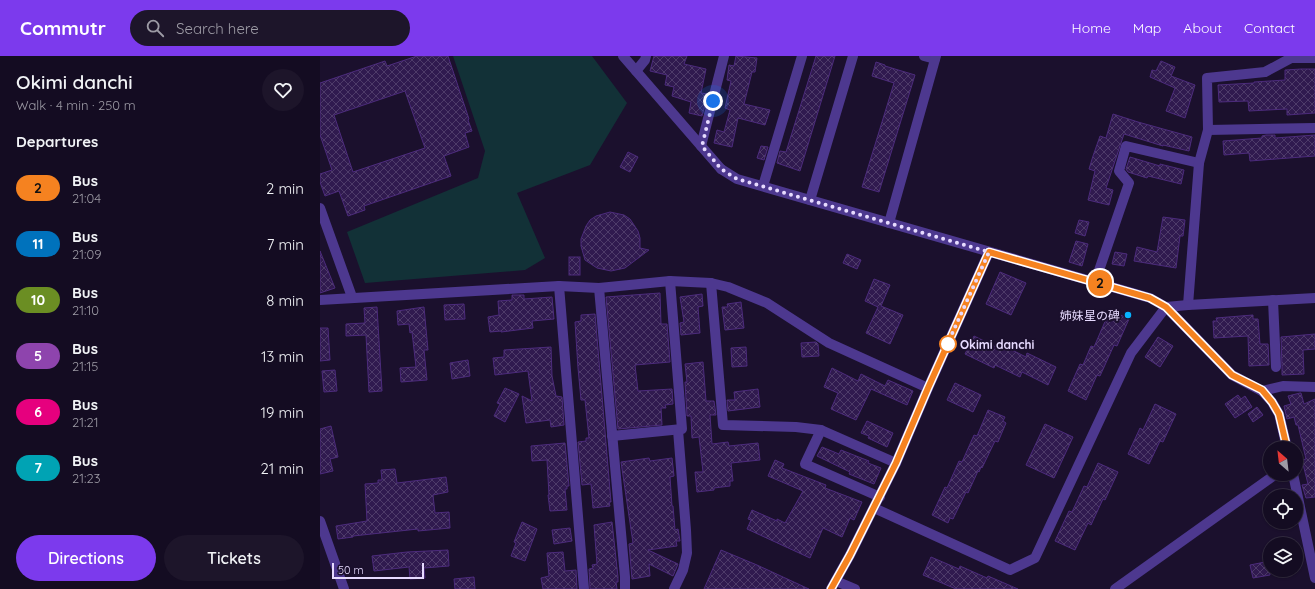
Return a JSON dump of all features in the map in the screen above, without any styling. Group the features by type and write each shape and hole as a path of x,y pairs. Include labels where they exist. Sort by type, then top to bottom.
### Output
{"street":[{"path":"623,56 721,169 737,179 1150,298 1166,307 1232,375 1262,390 1272,402 1279,414 1285,441"},
{"path":"636,71 645,60 646,56"},
{"path":"702,146 724,56"},
{"path":"763,186 802,56"},
{"path":"810,200 853,56"},
{"path":"889,223 936,58 924,56"},
{"path":"1188,305 1199,163 1208,130 1207,78 1265,72 1291,58 1315,58"},
{"path":"1208,130 1315,128"},
{"path":"1095,282 1129,183 1118,171 1126,146 1199,163"},
{"path":"320,208 352,297"},
{"path":"855,589 833,585 896,463 989,252"},
{"path":"320,300 559,286 599,288 670,281 711,283 728,287 767,303 829,343 928,388"},
{"path":"612,436 682,429 670,281"},
{"path":"711,283 723,425 796,427 821,430 896,463"},
{"path":"559,286 584,589"},
{"path":"599,288 625,589"},
{"path":"874,508 1010,570 1036,558 1131,353 1166,307 1315,298"},
{"path":"1273,300 1276,367"},
{"path":"1262,390 1283,386 1315,387"},
{"path":"674,589 683,570 687,553 678,430"},
{"path":"821,430 805,464 880,496"},
{"path":"1115,589 1266,481"},
{"path":"1294,481 1315,578"},
{"path":"320,521 344,589"}],"green space":[{"path":"453,56 592,56 627,103 590,165 517,193 545,258 525,270 365,283 347,232 478,178 485,151"}],"building":[{"path":"417,56 448,56 472,131 465,133 469,147 444,156 451,176 364,206 365,210 348,216 339,191 325,196 320,182 320,174 332,170 320,135 320,83 385,61 387,66","holes":["405,91 425,148 353,172 334,115"]},
{"path":"654,56 687,56 684,64 706,69 701,93 708,94 702,116 689,113 691,102 672,96 674,87 665,85 667,75 650,71"},
{"path":"736,56 757,58 755,72 752,72 744,104 770,110 765,125 738,118 732,147 714,143 717,130 724,132 730,110 725,108 731,81 727,80 729,65 734,66"},
{"path":"816,56 835,56 800,171 777,163 780,151 786,152"},
{"path":"1161,61 1175,67 1171,76 1195,85 1185,118 1166,111 1175,88 1150,77 1152,70 1156,71"},
{"path":"876,62 915,75 879,192 862,187 894,83 872,76"},
{"path":"1315,69 1315,113 1287,115 1287,109 1249,111 1248,101 1219,102 1218,85 1285,80 1285,70"},
{"path":"1113,114 1192,137 1189,151 1163,146 1124,134 1106,188 1113,190 1109,205 1088,200 1095,171 1089,169 1100,136 1106,138"},
{"path":"1275,135 1275,138 1315,135 1315,156 1250,161 1249,153 1224,155 1223,141 1262,138 1262,136"},
{"path":"761,146 768,147 764,160 757,158"},
{"path":"628,152 638,157 630,172 620,167"},
{"path":"1130,157 1160,166 1160,164 1184,170 1181,184 1148,176 1147,178 1128,172 1126,169"},
{"path":"610,212 624,215 630,219 638,231 640,248 649,250 625,268 611,271 597,268 585,260 581,246 581,239 590,220 596,216"},
{"path":"1163,217 1185,220 1183,236 1180,236 1176,268 1134,261 1137,247 1157,252"},
{"path":"1079,220 1089,222 1085,236 1075,233"},
{"path":"1076,241 1088,244 1082,266 1069,262"},
{"path":"320,251 335,288 320,293"},
{"path":"1115,252 1127,254 1124,266 1112,264"},
{"path":"847,254 861,260 857,269 843,263"},
{"path":"569,257 580,257 580,275 569,275"},
{"path":"1000,272 1026,283 1011,315 986,304"},
{"path":"874,279 890,285 881,306 903,315 890,344 866,333 878,307 865,301"},
{"path":"660,293 661,324 667,324 670,362 635,365 638,391 672,389 673,404 665,405 666,408 661,408 662,425 618,429 606,297"},
{"path":"702,294 703,306 698,307 700,333 681,335 680,323 684,322 680,297"},
{"path":"512,295 524,295 524,299 552,297 554,319 532,321 533,328 490,332 488,317 499,315 498,301 512,300"},
{"path":"741,302 744,328 725,330 722,307 728,307 727,304"},
{"path":"464,304 465,319 445,320 444,305"},
{"path":"377,307 382,391 369,392 366,335 346,336 346,324 365,323 364,308"},
{"path":"424,307 428,350 424,350 427,380 401,382 400,368 416,367 412,332 410,333 409,324 398,325 397,311"},
{"path":"1110,310 1129,319 1117,346 1114,345 1100,376 1097,375 1086,400 1068,391 1080,364 1083,365 1091,346 1094,347"},
{"path":"595,314 611,502 609,502 610,506 593,508 591,484 582,485 578,442 586,441 586,438 589,438 585,400 581,400 575,322 581,321 581,315"},
{"path":"1253,315 1253,319 1258,319 1260,344 1268,344 1269,365 1249,366 1248,336 1214,338 1213,321 1217,321 1216,318"},
{"path":"320,328 328,328 330,360 320,361"},
{"path":"1315,334 1315,349 1303,350 1304,374 1282,375 1281,337"},
{"path":"974,336 998,348 1000,344 1026,357 1027,353 1056,367 1048,385 1022,372 1020,377 995,365 994,368 965,354"},
{"path":"1158,337 1173,346 1160,367 1145,357"},
{"path":"816,342 818,344 819,356 802,357 801,343"},
{"path":"551,347 552,376 556,396 562,397 564,425 551,427 550,420 526,423 522,396 532,401 528,371 495,375 493,358 504,357 504,350"},
{"path":"746,347 747,366 732,367 731,348"},
{"path":"468,360 470,376 452,379 450,363"},
{"path":"703,362 706,401 714,401 716,415 710,415 712,444 728,442 729,446 758,443 760,460 731,463 733,481 730,481 730,486 697,492 695,472 703,472 699,437 692,438 691,416 687,416 685,382 687,382 685,364"},
{"path":"832,368 858,381 861,374 885,386 888,380 913,391 907,405 871,389 856,420 831,409 838,393 824,387"},
{"path":"335,370 337,391 324,392 322,371"},
{"path":"955,383 981,395 973,412 947,400"},
{"path":"505,388 519,394 505,422 494,416 500,404 497,403"},
{"path":"758,389 760,407 728,411 727,400 735,400 734,392"},
{"path":"1301,393 1304,404 1315,399 1315,497 1306,498 1302,485 1308,484 1303,464 1303,460 1306,459 1303,441 1298,425 1296,425 1294,417 1287,419 1284,406 1291,404 1288,396"},
{"path":"1238,395 1241,399 1245,396 1252,407 1235,418 1225,404"},
{"path":"1155,404 1176,414 1163,442 1160,441 1149,464 1128,454 1140,428 1143,430"},
{"path":"1257,407 1263,415 1253,422 1248,414"},
{"path":"988,410 1005,417 1003,421 1006,423 998,442 995,441 982,468 981,467 979,472 978,471 968,493 966,492 953,519 950,518 948,523 932,515 945,487 947,488 959,461 962,462 974,435 977,436"},
{"path":"867,421 893,433 887,447 861,433"},
{"path":"1045,424 1073,437 1054,478 1026,465"},
{"path":"331,426 338,457 330,459 333,471 320,474 320,429"},
{"path":"565,443 569,486 565,489 567,510 550,511 547,460 532,461 531,446"},
{"path":"822,447 839,454 841,450 869,461 868,463 881,468 874,484 849,474 850,472 817,456"},
{"path":"649,458 650,461 672,458 674,476 670,477 672,506 675,530 678,529 680,541 676,541 677,546 648,550 678,564 673,576 649,564 650,576 632,579 629,544 633,543 621,462"},
{"path":"775,460 784,464 782,468 826,485 825,488 862,502 854,520 850,518 842,537 823,528 810,558 747,529 751,520 748,519 752,510 785,523 803,491 768,476"},
{"path":"1098,463 1118,472 1105,500 1103,499 1091,525 1088,523 1075,550 1055,541 1069,511 1072,512 1084,486 1087,487"},
{"path":"395,469 397,483 446,477 448,492 433,495 435,513 449,512 450,528 418,531 418,529 338,539 336,526 367,521 365,484 378,483 378,480 382,480 381,470"},
{"path":"522,522 537,529 525,561 511,556 516,543 514,542"},
{"path":"612,522 618,577 618,582 616,582 617,589 590,589 589,569 593,568 592,565 597,564 594,525"},
{"path":"570,528 572,541 554,544 552,530"},
{"path":"448,550 449,566 424,568 425,578 410,579 409,567 374,571 372,556 407,552"},
{"path":"721,550 757,565 809,589 704,589"},
{"path":"563,552 565,571 576,570 577,589 543,589 541,578 549,576 547,553"},
{"path":"931,557 959,569 960,566 987,578 988,576 1018,589 956,589 923,575"},
{"path":"1263,562 1263,576 1253,578 1250,565"},
{"path":"474,577 475,589 455,589 454,579"}],"bus line":[{"name":"2","path":"831,589 850,555 896,463 989,252 1150,298 1166,307 1232,375 1262,390 1272,402 1279,414 1285,441"}],"place":[{"name":"姉妹星の碑","path":"1128,315"},
{"name":"Okimi danchi","path":"948,344"}],"route":[{"path":"713,101 702,146 721,169 737,179 989,252 947,345 948,344"}]}
